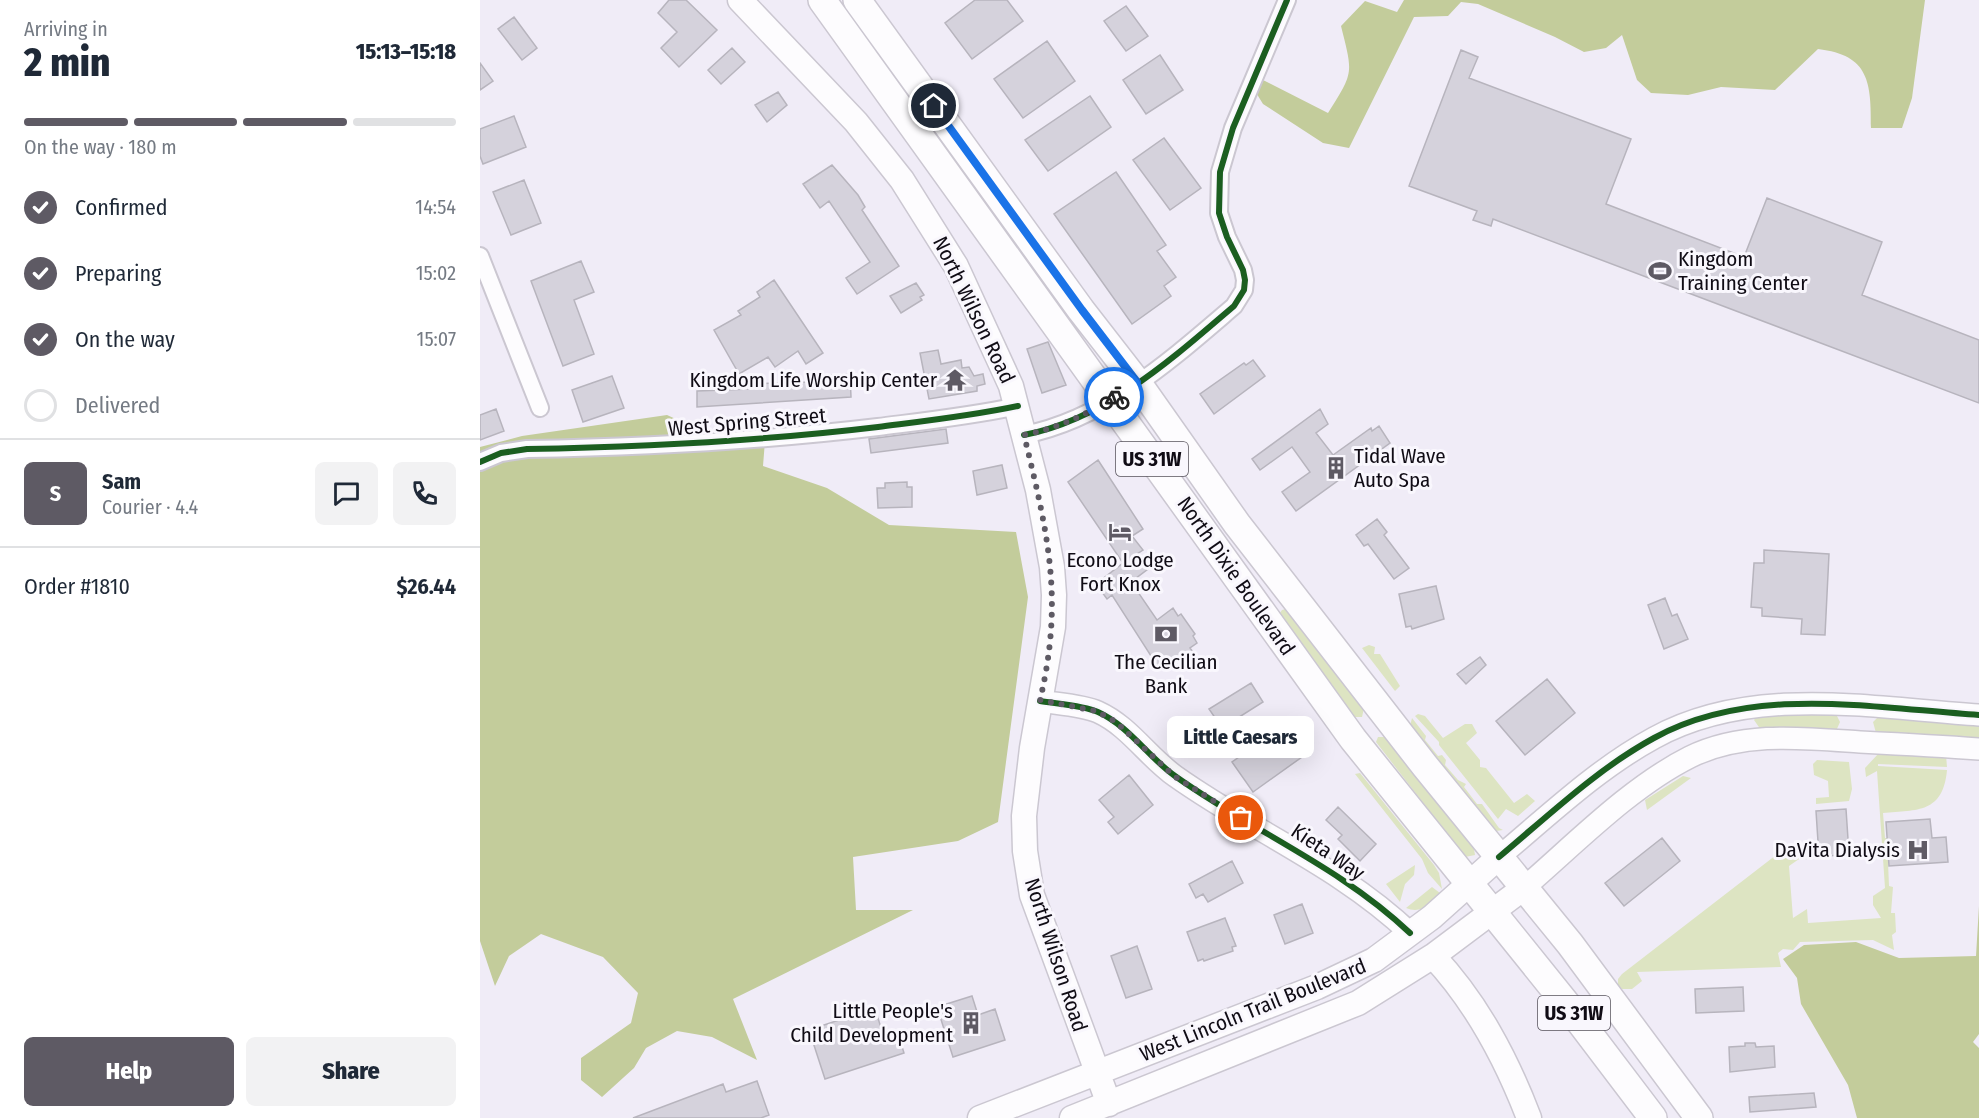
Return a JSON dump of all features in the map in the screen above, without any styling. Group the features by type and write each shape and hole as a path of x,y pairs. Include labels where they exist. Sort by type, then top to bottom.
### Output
{"highway":[{"name":"North Dixie Boulevard","path":"822,0 1353,739 1491,912"},
{"name":"North Dixie Boulevard","path":"857,0 1267,563 1525,887"},
{"name":"US 31W","path":"1525,887 1699,1118"},
{"name":"US 31W","path":"1491,912 1568,1006 1653,1118"}],"main road":[{"name":"North Wilson Road","path":"740,0 856,122 902,180 956,266 995,346 1018,406 1046,531 1053,576 1053,627 1024,816 1025,851 1032,896 1109,1104"},
{"name":"West Lincoln Trail Boulevard","path":"980,1118 1317,987 1374,960 1469,885 1499,857"},
{"name":"West Lincoln Trail Boulevard","path":"1072,1118 1358,1003 1434,956 1525,887"},
{"path":"1434,956 1479,1014 1496,1045 1528,1118"}],"street":[{"path":"1024,435 1065,425 1110,400 1168,362 1234,306 1244,290 1243,270 1227,237 1219,213 1220,172 1233,128 1287,0"},
{"path":"480,256 540,408"},
{"name":"West Spring Street","path":"480,462 501,453 527,449 699,445 758,440 957,418 1018,406"},
{"name":"Kieta Way","path":"1040,700 1096,711 1116,722 1174,776 1241,818 1303,852 1394,917 1410,933"},
{"path":"1499,857 1636,748 1673,728 1711,714 1752,707 1796,704 1979,715"},
{"path":"1525,887 1629,799 1669,769 1690,757 1728,744 1748,739 1784,738 1979,749"}],"green space":[{"path":"1404,0 1925,0 1912,98 1902,128 1871,128 1870,98 1864,74 1858,65 1835,52 1818,49 1775,90 1721,87 1688,95 1651,93 1637,80 1622,35 1606,48 1584,52 1478,4 1461,2 1448,16 1414,17 1349,148 1323,143 1263,104 1255,91 1263,80 1328,113 1343,89 1349,72 1348,54 1341,26 1365,1 1397,12"},
{"path":"667,415 702,431 766,428 763,466 827,488 889,525 1016,532 1028,597 998,822 958,841 853,857 856,910 913,910 733,999 757,1060 712,1037 677,1031 646,1048 634,1068 602,1097 581,1080 581,1058 631,1023 638,993 603,957 541,934 509,956 495,986 480,941 480,447 522,436"},
{"path":"1290,608 1364,708 1362,717 1354,717 1277,617 1282,610"},
{"path":"1369,645 1375,647 1374,654 1380,654 1400,686 1395,691 1362,648"},
{"path":"1761,711 1836,714 1840,722 1836,731 1761,730 1754,720"},
{"path":"1418,714 1425,716 1443,738 1465,724 1472,724 1477,733 1466,743 1480,760 1480,767 1486,768 1514,803 1527,794 1535,801 1518,816 1506,809 1498,819 1439,745 1439,742 1415,716"},
{"path":"1879,716 1979,722 1979,741 1876,733 1873,722"},
{"path":"1412,718 1426,736 1425,740 1438,756 1442,755 1446,760 1445,765 1458,780 1466,784 1464,787 1477,804 1482,804 1499,828 1503,830 1496,831 1410,726"},
{"path":"1378,737 1385,737 1474,849 1475,855 1465,857 1376,742"},
{"path":"1879,753 1946,755 1947,767 1878,764 1878,766 1947,770 1945,784 1940,794 1927,807 1883,813 1885,838 1887,838 1889,886 1893,887 1891,913 1895,913 1896,932 1892,935 1894,950 1873,940 1800,942 1793,950 1783,949 1778,953 1781,967 1637,972 1642,981 1632,989 1622,989 1618,986 1618,979 1622,974 1789,845 1799,848 1802,857 1789,866 1793,918 1807,909 1808,923 1881,918 1873,905 1873,896 1885,888 1877,771 1866,777 1865,768"},
{"path":"1817,760 1849,762 1852,789 1849,801 1816,804 1816,798 1829,797 1828,781 1814,775 1813,764"},
{"path":"1360,773 1434,865 1439,873 1442,889 1428,873 1422,859 1355,774"},
{"path":"1683,776 1691,778 1647,810 1645,800"},
{"path":"1415,865 1414,875 1405,884 1400,902 1386,884"},
{"path":"1432,887 1440,893 1430,905 1416,910 1406,908"},
{"path":"1979,906 1979,1034 1973,1042 1979,1048 1979,1118 1857,1118 1848,1085 1801,1004 1797,978 1783,959 1804,945 1856,942 1899,958 1976,956"}],"building":[{"path":"669,0 686,0 717,30 679,67 661,48 677,32 658,13"},
{"path":"975,0 1007,0 1023,21 972,59 945,23"},
{"path":"1126,6 1148,36 1126,51 1104,21"},
{"path":"514,17 537,48 522,60 498,29"},
{"path":"1047,41 1075,81 1023,118 994,79"},
{"path":"732,48 745,62 721,84 708,70"},
{"path":"1461,50 1478,57 1469,78 1631,139 1606,204 1744,257 1767,198 1882,242 1862,295 1979,340 1979,403 1493,219 1491,226 1473,220 1477,211 1409,186"},
{"path":"1160,55 1183,90 1146,114 1123,80"},
{"path":"480,63 493,81 480,90"},
{"path":"778,92 787,105 767,122 755,105"},
{"path":"1090,96 1111,127 1048,171 1025,140"},
{"path":"514,116 526,147 483,164 480,156 480,129"},
{"path":"1164,138 1201,188 1170,210 1133,160"},
{"path":"832,165 858,195 865,207 862,210 899,266 857,294 846,278 870,262 829,201 820,208 803,184"},
{"path":"1116,172 1166,245 1157,251 1176,277 1164,286 1171,296 1132,324 1054,214"},
{"path":"524,180 541,223 511,235 493,192"},
{"path":"581,261 594,292 574,300 594,354 563,366 531,281"},
{"path":"774,280 823,353 806,364 798,351 775,367 768,357 739,374 714,330 741,315 738,311 760,297 757,292"},
{"path":"916,283 924,295 920,297 922,300 901,313 890,296"},
{"path":"1048,342 1066,385 1042,393 1027,349"},
{"name":"Kingdom Life Worship Center","path":"938,350 941,364 961,360 962,368 969,367 974,376 983,374 985,384 977,386 977,391 929,399 920,353"},
{"path":"1253,360 1265,376 1214,414 1200,394 1244,363 1246,365"},
{"path":"850,374 851,397 697,407 697,391 749,389 746,384 806,382 806,376"},
{"path":"612,376 624,408 583,422 572,390"},
{"path":"496,409 504,431 480,440 480,415"},
{"path":"1320,409 1328,424 1316,433 1333,455 1371,428 1372,431 1379,426 1390,443 1296,511 1282,492 1310,472 1292,447 1260,470 1252,459"},
{"path":"946,429 948,443 871,453 869,439"},
{"path":"1098,460 1143,529 1132,536 1143,550 1137,554 1148,569 1131,582 1157,620 1173,608 1178,616 1181,614 1195,634 1193,636 1197,643 1190,648 1193,652 1179,662 1177,659 1160,670 1112,595 1107,599 1096,584 1123,563 1068,482"},
{"path":"1002,465 1007,488 977,495 973,471"},
{"path":"907,482 907,487 912,487 912,507 878,508 877,488 885,488 885,483"},
{"path":"1377,519 1387,532 1384,535 1409,568 1394,579 1368,544 1364,546 1356,535"},
{"path":"1764,550 1829,554 1825,635 1801,634 1802,619 1762,616 1762,608 1751,607 1754,563 1764,563"},
{"path":"1436,586 1444,619 1412,629 1411,626 1406,627 1399,594"},
{"path":"1665,598 1672,616 1677,614 1688,639 1664,649 1648,605"},
{"path":"1480,657 1486,665 1466,684 1457,674"},
{"path":"1547,679 1575,713 1525,755 1496,721"},
{"path":"1251,683 1263,702 1222,728 1209,709"},
{"path":"1288,723 1309,752 1253,792 1232,762"},
{"path":"1129,775 1153,805 1118,834 1108,822 1114,817 1099,800"},
{"path":"1338,807 1376,844 1360,861 1338,839 1342,835 1326,820"},
{"path":"1846,809 1849,854 1819,857 1816,811"},
{"name":"DaVita Dialysis","path":"1930,819 1932,838 1946,837 1948,862 1889,866 1886,822"},
{"path":"1662,838 1680,861 1624,906 1605,883"},
{"path":"1232,861 1243,883 1208,902 1203,894 1196,898 1189,884"},
{"path":"1302,904 1313,933 1285,944 1274,915"},
{"path":"1225,918 1236,946 1232,947 1233,951 1198,961 1187,932"},
{"path":"1137,946 1152,989 1126,998 1111,956"},
{"path":"1743,987 1744,1011 1696,1013 1695,989"},
{"name":"Little People's Child Development","path":"972,996 978,1015 995,1009 1005,1040 953,1057 937,1007"},
{"path":"875,1008 884,1038 898,1034 904,1053 825,1079 809,1030"},
{"path":"1745,1043 1755,1043 1756,1047 1774,1046 1775,1067 1730,1072 1729,1047 1745,1046"},
{"path":"757,1081 769,1115 761,1118 633,1118 723,1084 726,1092"},
{"path":"1814,1093 1816,1107 1750,1112 1749,1097"}],"cycle path":[{"path":"1024,435 1083,416 1136,384 1162,366 1234,306 1244,290 1243,270 1227,237 1219,213 1220,172 1233,128 1287,0"},
{"path":"480,462 501,453 527,449 747,440 878,427 1018,406"},
{"path":"1040,701 1085,708 1109,718 1129,733 1175,776 1355,888 1410,933"},
{"path":"1499,857 1613,764 1654,738 1692,721 1731,711 1772,705 1813,704 1979,715"}],"way so far":[{"path":"1114,397 1102,406 1065,425 1024,435 1046,531 1054,595 1053,627 1040,700 1096,711 1116,722 1139,746 1174,776 1241,818"}],"place":[{"name":"Kingdom Training Center","path":"1660,271"},
{"name":"Kingdom Life Worship Center","path":"955,380"},
{"name":"Tidal Wave Auto Spa","path":"1336,468"},
{"name":"Econo Lodge Fort Knox","path":"1120,532"},
{"name":"The Cecilian Bank","path":"1166,634"},
{"name":"Little Caesars","path":"1241,818"},
{"name":"DaVita Dialysis","path":"1918,850"},
{"name":"Little People's Child Development","path":"971,1023"}],"route":[{"path":"934,106 1137,382 1114,397"}]}
